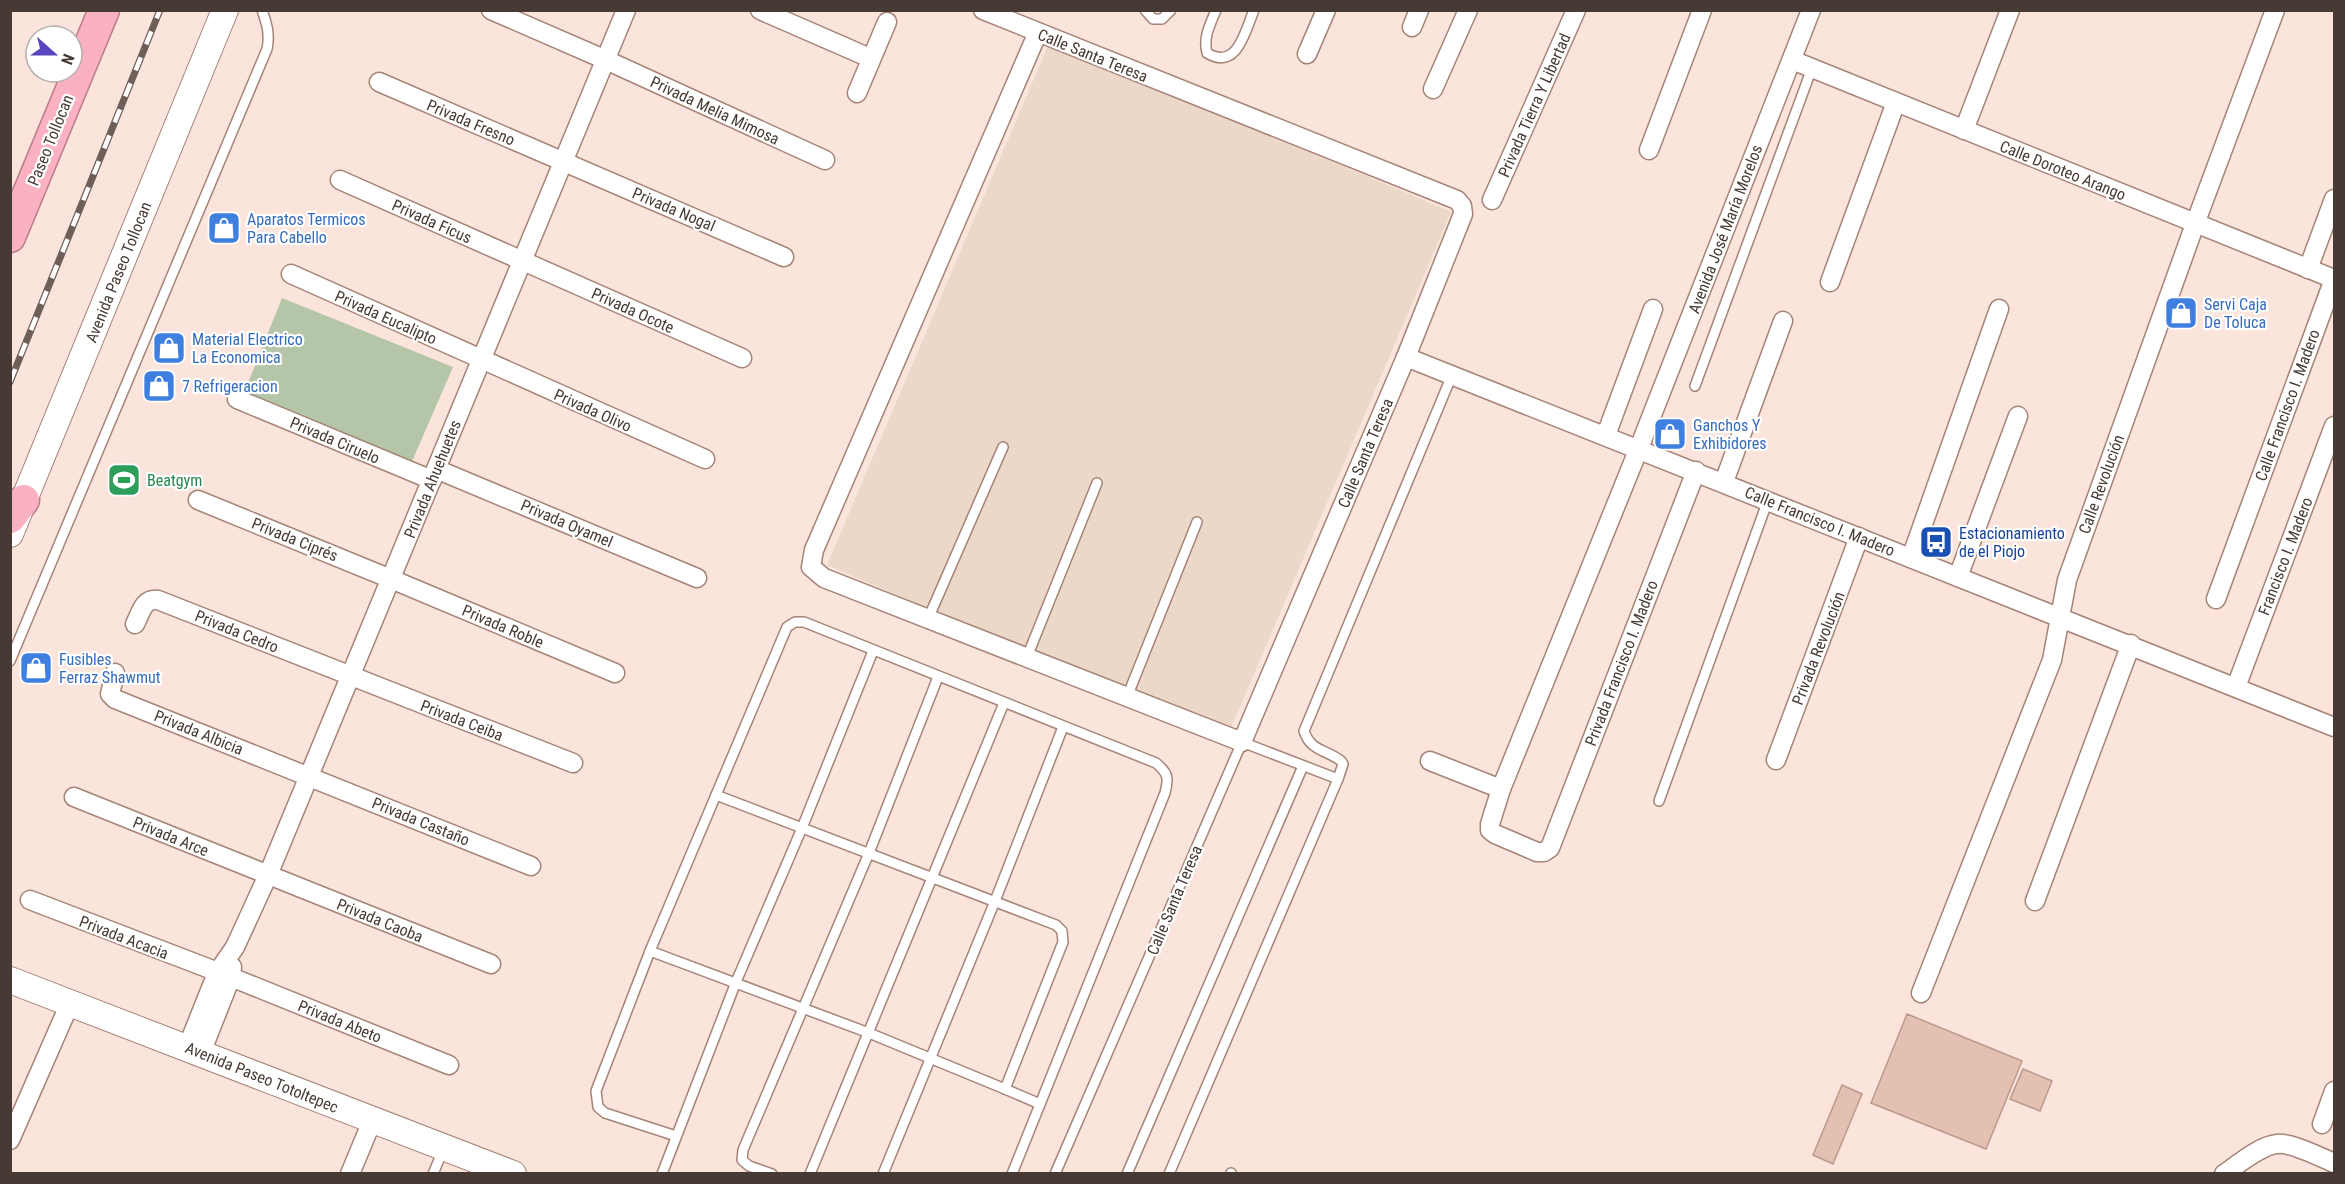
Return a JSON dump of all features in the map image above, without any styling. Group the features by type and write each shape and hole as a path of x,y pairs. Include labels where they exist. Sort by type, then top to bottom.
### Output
{"highway":[{"name":"Paseo Tollocan","path":"10,237 104,10"}],"main road":[{"name":"Avenida Paseo Tollocan","path":"10,534 17,509 225,10"},
{"name":"Avenida Paseo Totoltepec","path":"10,980 372,1121 513,1173"}],"street":[{"name":"Privada Melia Mimosa","path":"491,10 825,160"},
{"name":"Privada Ahuehuetes","path":"194,1050 235,947 352,676 626,10"},
{"path":"760,10 870,58"},
{"name":"Calle Santa Teresa","path":"983,10 1457,200 1462,206 1463,214 1406,357 1242,742"},
{"path":"1307,54 1326,10"},
{"path":"1433,89 1468,10"},
{"name":"Privada Tierra Y Libertad","path":"1492,200 1576,10"},
{"path":"1649,150 1702,10"},
{"name":"Avenida José María Morelos","path":"1544,852 1537,852 1490,830 1501,789 1639,448 1811,10"},
{"path":"1964,130 2010,10"},
{"name":"Calle Revolución","path":"1921,993 2052,660 2067,580 2195,224 2276,10"},
{"path":"857,93 887,22"},
{"path":"1038,33 814,550 811,567 824,578 1242,742"},
{"name":"Calle Doroteo Arango","path":"1792,60 2334,279"},
{"name":"Privada Fresno","path":"379,82 564,162"},
{"path":"1830,282 1896,102"},
{"name":"Privada Nogal","path":"564,162 784,257"},
{"name":"Privada Ficus","path":"340,180 524,261"},
{"path":"2308,269 2334,200"},
{"name":"Privada Ocote","path":"524,261 742,358"},
{"name":"Privada Eucalipto","path":"291,274 482,361"},
{"name":"Calle Francisco I. Madero","path":"2216,599 2334,279"},
{"path":"1606,435 1653,309"},
{"path":"1911,558 1999,309"},
{"path":"1724,482 1783,321"},
{"name":"Calle Francisco I. Madero","path":"1406,357 2131,644 2334,727"},
{"name":"Privada Olivo","path":"482,361 705,459"},
{"name":"Privada Ciruelo","path":"237,399 434,475"},
{"path":"1958,576 2018,416"},
{"name":"Francisco I. Madero","path":"2236,687 2334,426"},
{"name":"Privada Francisco I. Madero","path":"1544,852 1550,848 1696,471"},
{"name":"Privada Oyamel","path":"434,475 697,578"},
{"name":"Privada Ciprés","path":"198,500 391,579"},
{"name":"Privada Revolución","path":"1776,760 1859,537"},
{"name":"Privada Roble","path":"391,579 615,673"},
{"name":"Privada Cedro","path":"135,624 146,602 151,599 158,600 352,676"},
{"path":"2036,901 2131,644"},
{"name":"Privada Albicia","path":"115,673 110,688 110,694 115,699 310,776"},
{"name":"Privada Ceiba","path":"352,676 573,763"},
{"path":"1430,761 1501,789"},
{"name":"Privada Castaño","path":"310,776 531,866"},
{"name":"Privada Arce","path":"75,797 268,875"},
{"name":"Privada Caoba","path":"268,875 491,964"},
{"name":"Privada Acacia","path":"30,900 224,975"},
{"name":"Privada Abeto","path":"224,975 449,1065"},
{"path":"10,1140 70,1003"},
{"path":"2322,1124 2334,1091"},
{"path":"350,1173 372,1121"},
{"path":"2224,1173 2268,1146 2277,1143 2286,1144 2334,1162"}],"lane":[{"path":"10,661 267,50 270,39 262,10"},
{"path":"1145,10 1154,19 1162,19 1171,10"},
{"path":"1216,10 1205,45 1207,53 1215,58 1225,58 1233,54 1254,10"},
{"path":"1695,386 1812,68"},
{"path":"1169,1173 1338,779 1343,764 1341,760 1313,747 1307,741 1304,731 1452,375"},
{"path":"928,619 1003,447"},
{"path":"1027,657 1097,483"},
{"path":"1659,801 1768,500"},
{"path":"1127,697 1197,522"},
{"path":"676,1136 605,1113 598,1107 596,1091 650,951 787,627 795,622 804,622 1156,763 1166,771 1168,779 1165,793 1012,1173"},
{"path":"662,1173 736,982 802,828 873,651"},
{"path":"772,1173 749,1166 742,1160 743,1150 869,853 938,677"},
{"path":"810,1173 1004,703"},
{"path":"883,1173 995,901 1063,727"},
{"path":"1242,742 1338,779"},
{"name":"Calle Santa Teresa","path":"1055,1173 1242,742"},
{"path":"1127,1173 1303,766"},
{"path":"716,795 995,901 1056,926 1062,931 1063,942 1005,1089"},
{"path":"650,951 869,1033 1040,1104"},
{"path":"433,1173 444,1148"}],"shaded area":[{"path":"1050,41 1451,212 1228,735 827,565"}],"green space":[{"path":"282,298 453,367 410,466 244,393"}],"building":[{"path":"1907,1014 2022,1061 1986,1149 1871,1103"},
{"path":"2023,1069 2052,1081 2040,1111 2010,1099"},
{"path":"1842,1085 1862,1094 1833,1164 1813,1155"}],"railway":[{"path":"10,382 160,10"}],"place":[{"name":"Aparatos Termicos Para Cabello","path":"224,228"},
{"name":"Servi Caja De Toluca","path":"2181,313"},
{"name":"Material Electrico La Economica","path":"169,348"},
{"name":"7 Refrigeracion","path":"159,386"},
{"name":"Ganchos Y Exhibidores","path":"1670,434"},
{"name":"Beatgym","path":"124,480"},
{"name":"Estacionamiento de el Piojo","path":"1936,542"},
{"name":"Fusibles Ferraz Shawmut","path":"36,668"}]}
